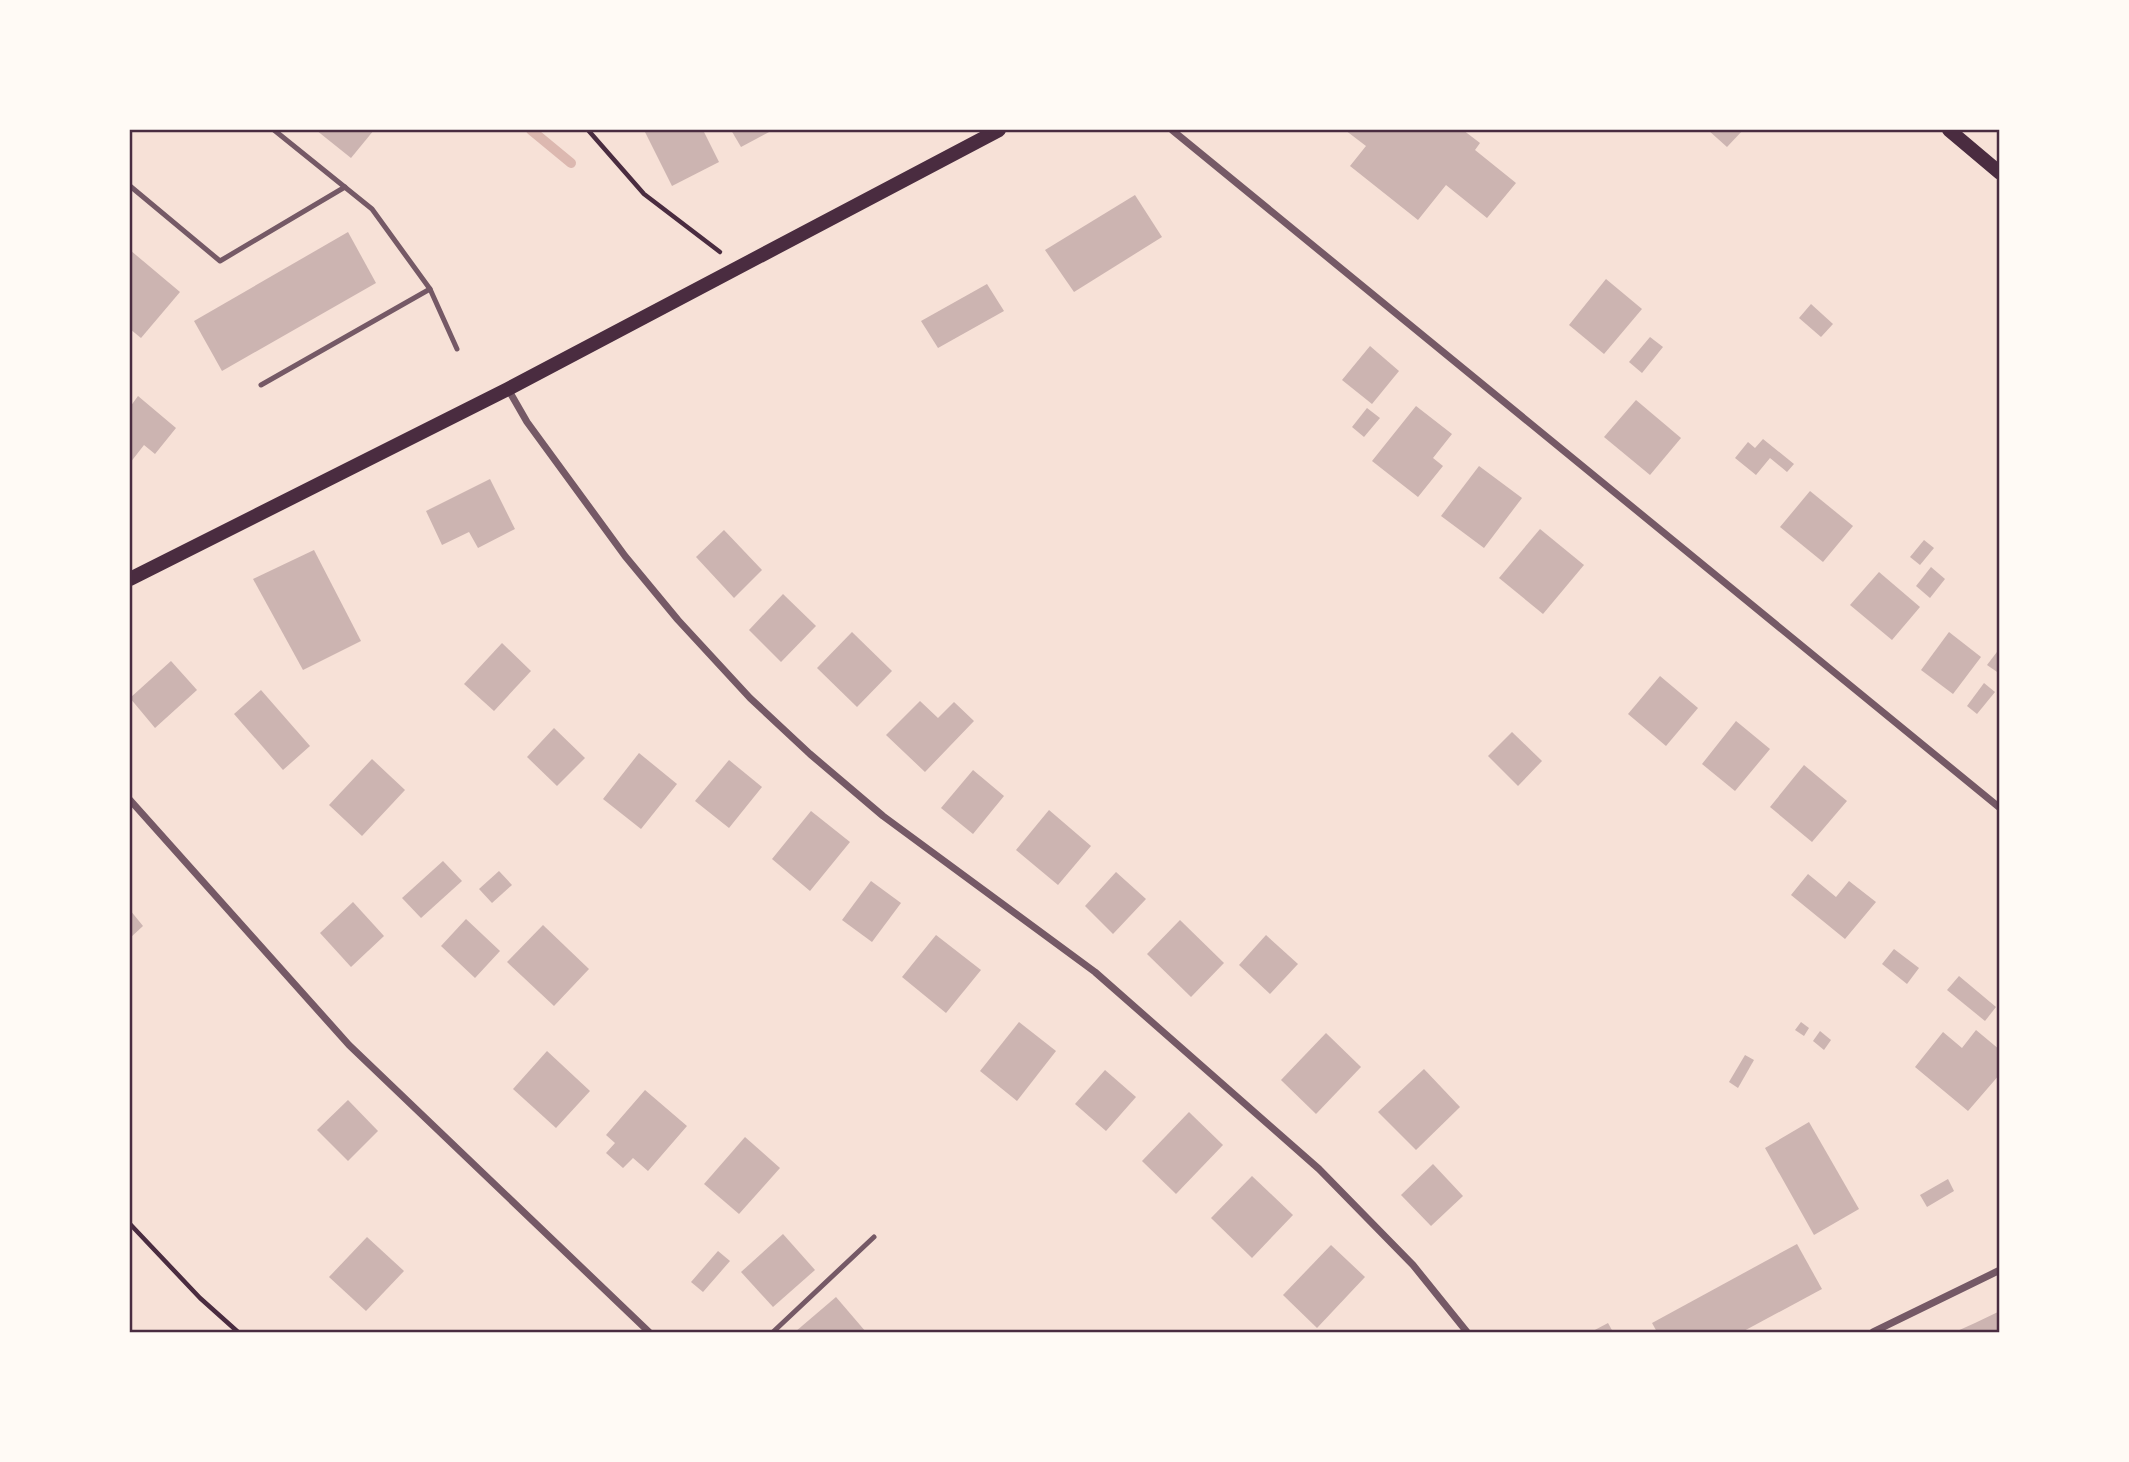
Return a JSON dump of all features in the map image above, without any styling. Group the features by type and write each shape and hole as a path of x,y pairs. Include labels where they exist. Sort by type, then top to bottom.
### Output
{"main road":[{"path":"130,579 508,389 999,130"},
{"path":"1950,130 2000,173"}],"street":[{"path":"1172,130 2000,808"},
{"path":"508,389 537,436 625,556 678,620 750,698 883,816 1095,972 1320,1169 1413,1265 1467,1332"},
{"path":"130,800 349,1045 649,1332"},
{"path":"1873,1332 2000,1270"}],"lane":[{"path":"274,130 372,209 430,289 457,349"},
{"path":"130,187 220,261 345,187"},
{"path":"261,385 430,289"},
{"path":"773,1332 874,1237"}],"path":[{"path":"588,130 643,194 741,267"},
{"path":"130,1224 200,1298 238,1332"}],"building":[{"path":"316,130 374,130 351,158"},
{"path":"644,130 703,130 719,162 672,186"},
{"path":"731,130 773,130 741,147"},
{"path":"1345,130 1463,130 1480,143 1475,150 1516,183 1487,218 1446,185 1418,220 1350,166 1366,146"},
{"path":"1708,130 1743,130 1727,147"},
{"path":"1135,195 1162,237 1074,292 1045,250"},
{"path":"348,232 376,283 222,371 194,321"},
{"path":"130,250 180,292 141,338 130,329"},
{"path":"1606,279 1642,309 1604,354 1569,325"},
{"path":"987,284 1004,311 938,348 921,321"},
{"path":"1811,304 1833,324 1821,337 1799,318"},
{"path":"1650,337 1663,347 1642,373 1629,362"},
{"path":"1370,346 1399,371 1372,404 1342,380"},
{"path":"138,396 176,428 155,454 144,445 130,463 130,407"},
{"path":"1636,400 1681,438 1650,475 1604,437"},
{"path":"1416,406 1452,434 1433,458 1443,466 1418,497 1372,461"},
{"path":"1367,408 1380,418 1364,437 1352,427"},
{"path":"1763,439 1794,464 1787,472 1770,458 1756,475 1735,458 1748,442 1755,448"},
{"path":"1479,466 1522,498 1484,548 1441,516"},
{"path":"490,479 515,529 478,548 469,532 442,545 426,511"},
{"path":"1810,491 1853,526 1823,562 1780,527"},
{"path":"1540,529 1584,565 1543,614 1499,578"},
{"path":"724,530 762,570 734,598 696,557"},
{"path":"1924,540 1934,548 1920,565 1910,557"},
{"path":"314,550 361,641 303,670 253,579"},
{"path":"1931,567 1945,579 1930,598 1916,586"},
{"path":"1879,572 1920,607 1892,640 1850,605"},
{"path":"783,594 816,626 781,662 749,630"},
{"path":"852,632 892,671 857,707 817,668"},
{"path":"1949,632 1981,657 1953,694 1921,670"},
{"path":"502,643 531,671 494,711 464,684"},
{"path":"2000,648 2000,674 1987,665"},
{"path":"171,661 197,690 155,728 130,698"},
{"path":"1660,676 1698,708 1666,746 1628,714"},
{"path":"1984,683 1995,692 1977,714 1967,706"},
{"path":"261,690 310,746 283,770 234,714"},
{"path":"920,701 938,718 954,702 974,721 925,772 886,735"},
{"path":"1736,721 1770,749 1735,791 1702,764"},
{"path":"554,728 585,758 557,786 527,757"},
{"path":"1512,732 1542,761 1518,786 1488,756"},
{"path":"639,753 677,784 641,829 603,799"},
{"path":"372,759 405,790 362,836 329,805"},
{"path":"729,760 762,787 729,828 695,801"},
{"path":"1804,765 1847,801 1812,842 1770,807"},
{"path":"973,770 1004,796 973,834 941,808"},
{"path":"1049,810 1091,846 1058,885 1016,850"},
{"path":"811,811 850,842 810,891 772,859"},
{"path":"443,861 462,881 421,918 402,898"},
{"path":"499,871 512,885 492,903 479,889"},
{"path":"1116,872 1146,899 1113,934 1085,906"},
{"path":"1808,874 1836,897 1849,881 1876,902 1845,939 1791,895"},
{"path":"871,881 901,903 872,942 842,920"},
{"path":"353,902 384,936 351,967 320,933"},
{"path":"130,910 143,926 130,938"},
{"path":"466,919 500,951 475,978 441,946"},
{"path":"1180,920 1224,963 1191,997 1147,954"},
{"path":"543,925 589,969 554,1006 507,962"},
{"path":"936,935 981,970 946,1013 902,977"},
{"path":"1266,935 1298,964 1270,994 1239,965"},
{"path":"1894,949 1919,968 1907,984 1882,964"},
{"path":"1959,976 1996,1007 1985,1021 1947,990"},
{"path":"1019,1022 1056,1051 1017,1101 980,1071"},
{"path":"1801,1022 1809,1028 1804,1036 1795,1030"},
{"path":"1976,1030 2000,1050 2000,1074 1968,1111 1915,1067 1943,1032 1962,1048"},
{"path":"1820,1031 1831,1040 1824,1050 1813,1041"},
{"path":"1326,1033 1361,1067 1316,1114 1281,1080"},
{"path":"547,1051 590,1091 556,1128 513,1089"},
{"path":"1745,1055 1754,1060 1738,1088 1729,1082"},
{"path":"1424,1069 1460,1107 1416,1150 1378,1112"},
{"path":"1105,1070 1136,1097 1106,1131 1075,1104"},
{"path":"645,1090 687,1126 648,1171 633,1158 623,1168 606,1153 615,1143 606,1135"},
{"path":"348,1100 378,1131 348,1161 317,1130"},
{"path":"1189,1112 1223,1145 1176,1194 1142,1161"},
{"path":"1809,1122 1859,1209 1814,1235 1765,1148"},
{"path":"745,1137 780,1168 739,1214 704,1184"},
{"path":"1433,1164 1463,1196 1431,1226 1401,1195"},
{"path":"1252,1176 1293,1215 1252,1258 1211,1218"},
{"path":"1948,1179 1954,1191 1927,1207 1920,1195"},
{"path":"783,1234 815,1270 773,1307 741,1272"},
{"path":"367,1237 404,1271 366,1311 329,1277"},
{"path":"1797,1244 1822,1289 1742,1332 1657,1332 1652,1323"},
{"path":"1331,1245 1365,1277 1317,1328 1283,1295"},
{"path":"718,1251 730,1261 703,1292 691,1282"},
{"path":"836,1297 866,1332 795,1332"},
{"path":"2000,1311 2000,1332 1955,1332 1975,1323"},
{"path":"1608,1323 1613,1332 1591,1332"}],"waterway":[{"path":"531,130 571,163"}]}
